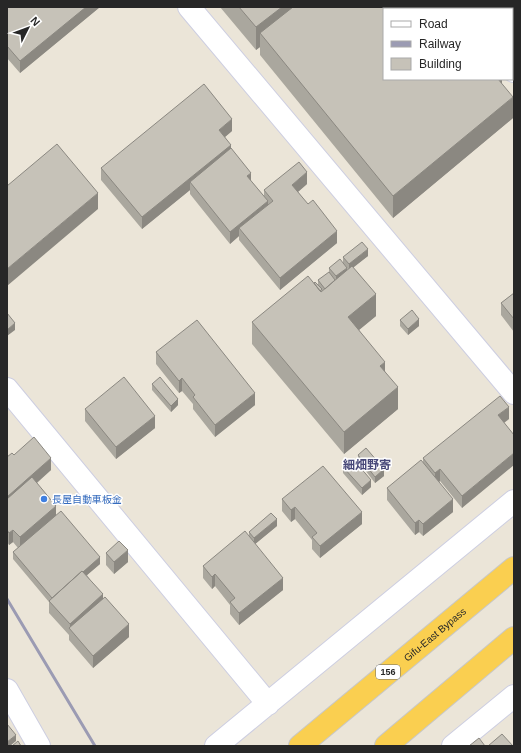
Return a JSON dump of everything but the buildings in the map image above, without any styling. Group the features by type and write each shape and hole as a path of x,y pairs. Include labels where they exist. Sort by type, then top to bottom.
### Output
{"highway":[{"name":"Gifu-East Bypass","path":"300,746 514,568"},
{"path":"386,746 514,638"}],"street":[{"path":"189,7 514,393"},
{"path":"7,389 268,704"},
{"path":"216,746 514,501"},
{"path":"7,690 39,746"},
{"path":"453,746 514,696"}],"railway":[{"path":"7,599 95,746"}],"place":[{"name":"長屋自動車板金","path":"44,499"}],"district":[{"name":"細畑野寄","path":"367,465"}]}
